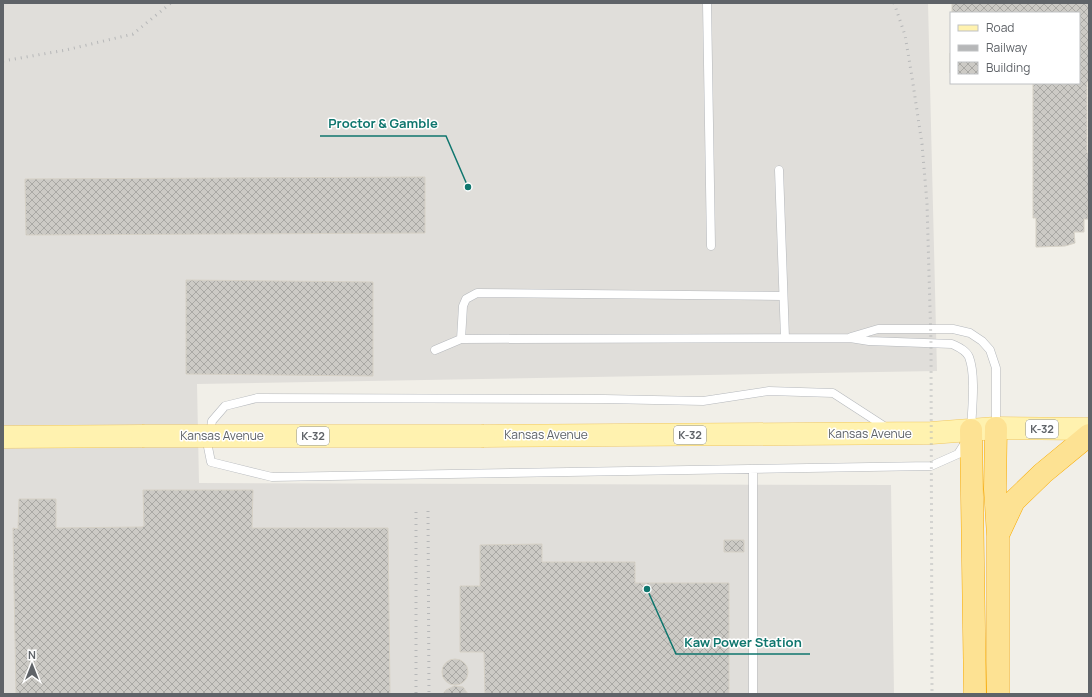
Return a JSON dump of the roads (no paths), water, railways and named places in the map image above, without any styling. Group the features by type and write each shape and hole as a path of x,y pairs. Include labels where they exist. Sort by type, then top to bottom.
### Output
{"highway":[{"path":"996,428 995,489 998,536 998,694"},
{"path":"971,430 976,694"},
{"path":"998,536 1014,501 1043,473 1089,435"}],"main road":[{"name":"Kansas Avenue","path":"3,437 931,433 996,428 1089,429"}],"lane":[{"path":"707,3 711,246"},
{"path":"779,170 785,338"},
{"path":"461,339 463,306 466,299 477,292 783,296"},
{"path":"850,338 878,329 953,329 970,333 982,341 990,350 996,368 996,428"},
{"path":"435,350 461,339 850,338 870,341 952,344 963,350 969,356 973,396 971,430 958,454 931,466 272,477 211,462 208,447 212,421 225,406 257,398 604,399 703,401 770,391 833,393 896,433"},
{"path":"753,469 753,694"}],"railway":[{"path":"3,61 66,50 133,34 171,3"},
{"path":"894,3 905,35 912,77 922,144 927,203 931,343 932,694"},
{"path":"428,511 429,694"},
{"path":"416,512 416,694"}],"place":[{"name":"Proctor & Gamble","path":"468,187"},
{"name":"Kaw Power Station","path":"647,589"}]}
